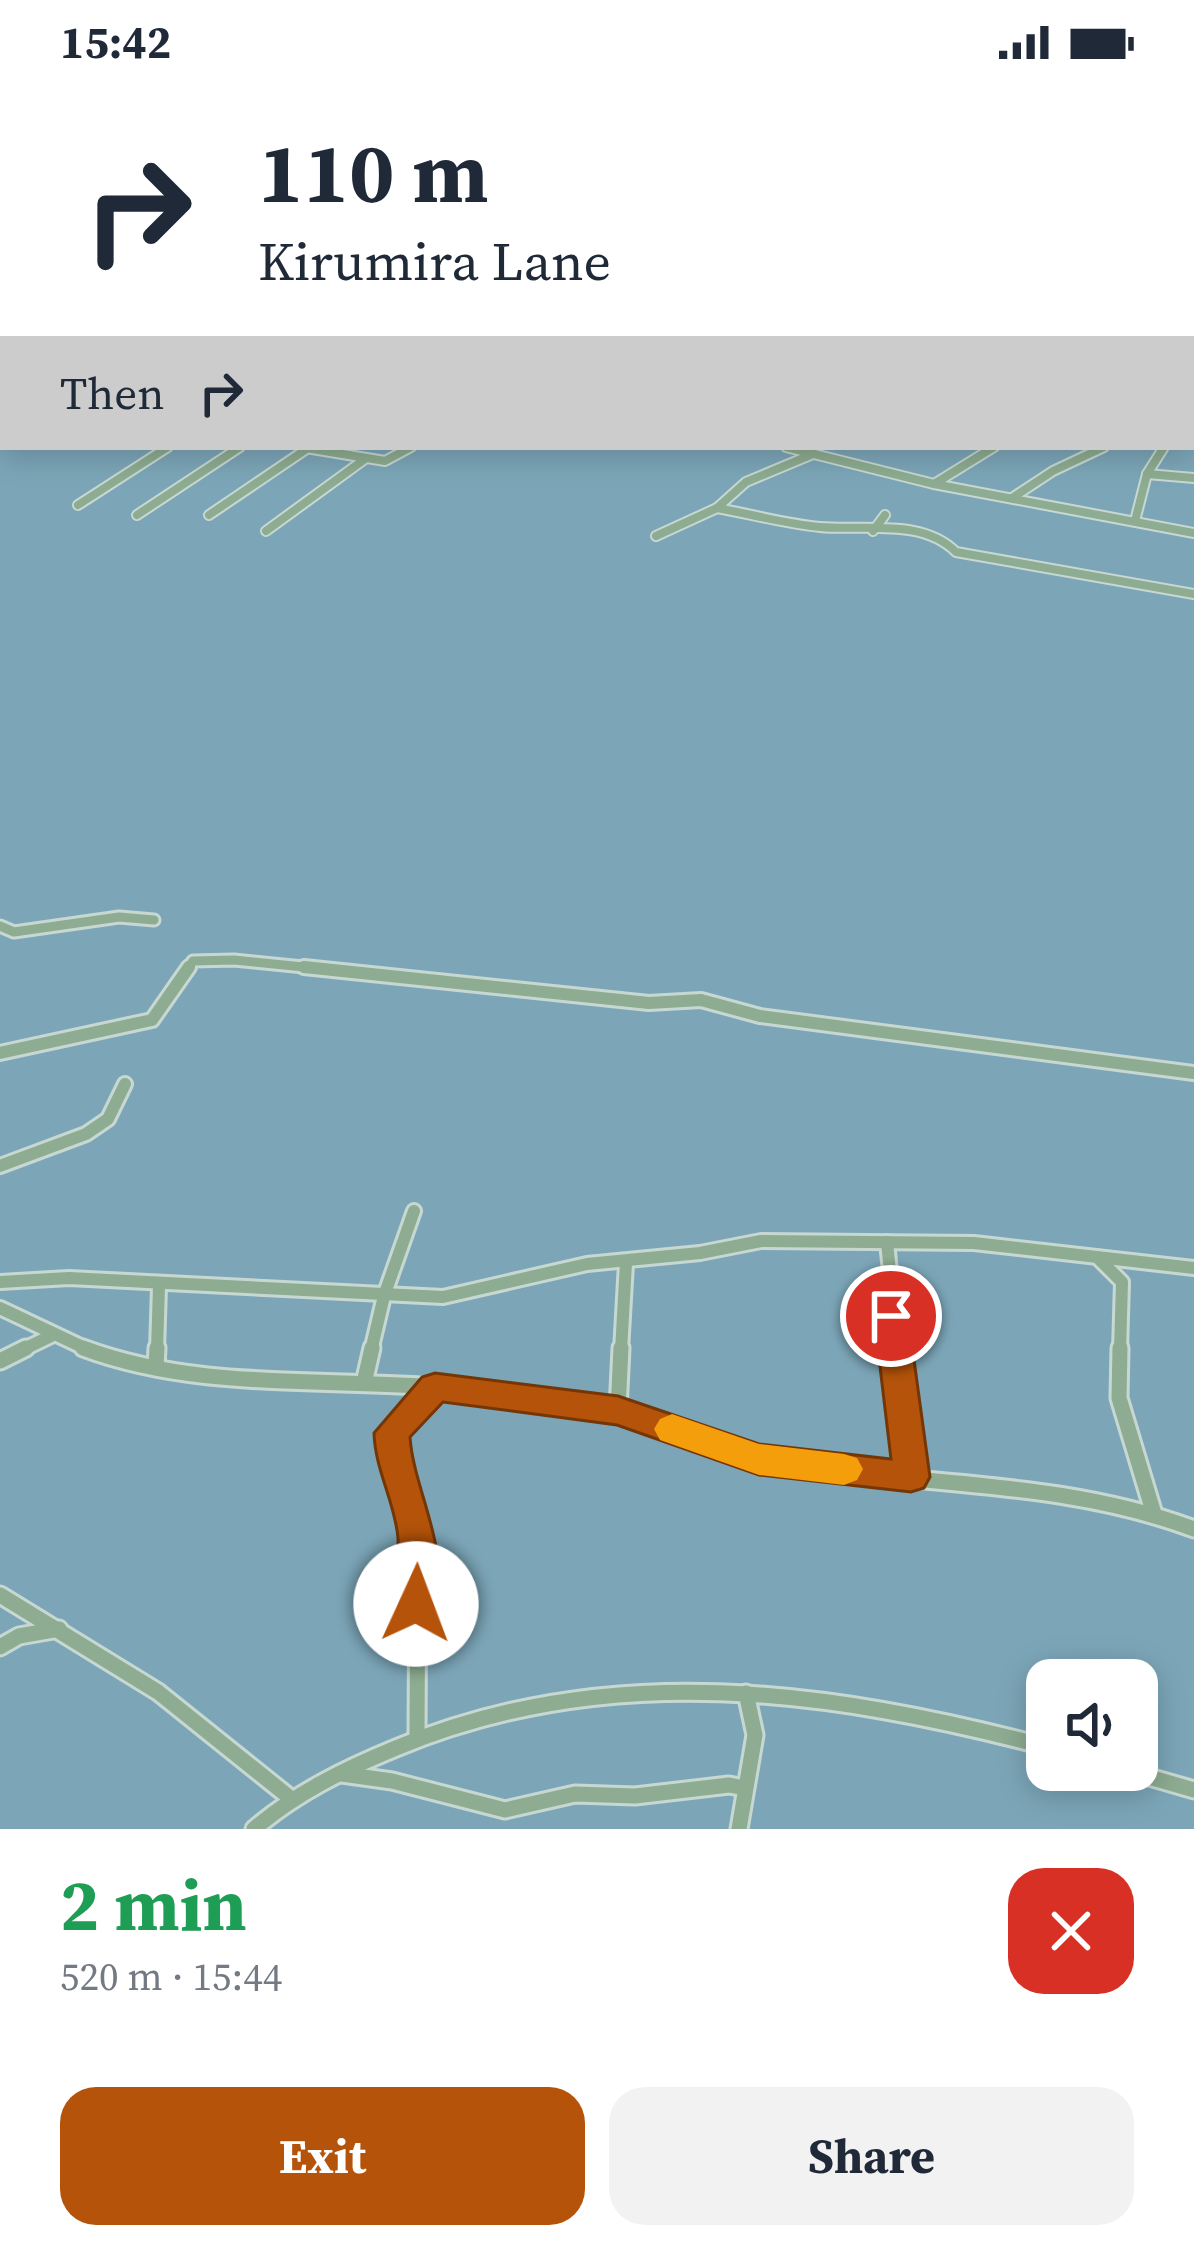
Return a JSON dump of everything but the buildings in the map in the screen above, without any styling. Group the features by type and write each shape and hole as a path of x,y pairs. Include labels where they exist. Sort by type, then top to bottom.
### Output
{"street":[{"path":"893,84 906,84"},
{"path":"78,505 163,450"},
{"path":"137,515 235,450"},
{"path":"209,515 303,450"},
{"path":"317,450 390,461 406,450"},
{"path":"798,450 934,484 1194,533"},
{"path":"934,484 989,450"},
{"path":"1012,499 1099,450"},
{"path":"1135,521 1147,474 1162,450"},
{"path":"656,536 717,508 746,482 813,454"},
{"path":"266,531 365,459"},
{"path":"1147,474 1194,478"},
{"path":"717,508 818,526 912,530 943,538 956,553 1194,594"},
{"path":"873,530 885,514"},
{"path":"0,926 14,932 118,917 154,920"},
{"path":"0,1053 152,1020 194,961 234,960 649,1003 701,1000 760,1016 1194,1073"},
{"path":"0,1166 86,1134 108,1118 125,1084"},
{"path":"364,1383 384,1296 414,1211"},
{"path":"0,1282 69,1279 442,1297 587,1264 626,1263 761,1241 974,1243 1194,1268"},
{"path":"886,1242 911,1477"},
{"path":"1096,1256 1122,1282 1119,1398 1154,1514"},
{"path":"618,1410 626,1263"},
{"path":"156,1367 158,1286"},
{"path":"0,1308 51,1336 156,1367 233,1380 435,1387 618,1410 759,1460 1052,1492 1154,1514 1194,1528"},
{"path":"0,1361 51,1336"},
{"path":"417,1734 418,1544 391,1448 392,1433 435,1387"},
{"path":"0,1595 158,1693 290,1797"},
{"path":"0,1647 19,1636 60,1629"},
{"path":"254,1829 290,1797 417,1734 559,1696 660,1690 827,1696 903,1708 1026,1742"},
{"path":"739,1829 755,1735 746,1693"},
{"path":"339,1774 392,1781 505,1810 575,1794 635,1796 728,1785 746,1788"},
{"path":"1158,1780 1194,1790"}],"water":[{"path":"0,450 1194,450 1194,1829 0,1829"}],"slow traffic":[{"path":"672,1429 759,1460 844,1469"}],"route":[{"path":"416,1604 417,1534 393,1462 392,1433 435,1387 618,1410 759,1460 911,1477 891,1316"}]}
